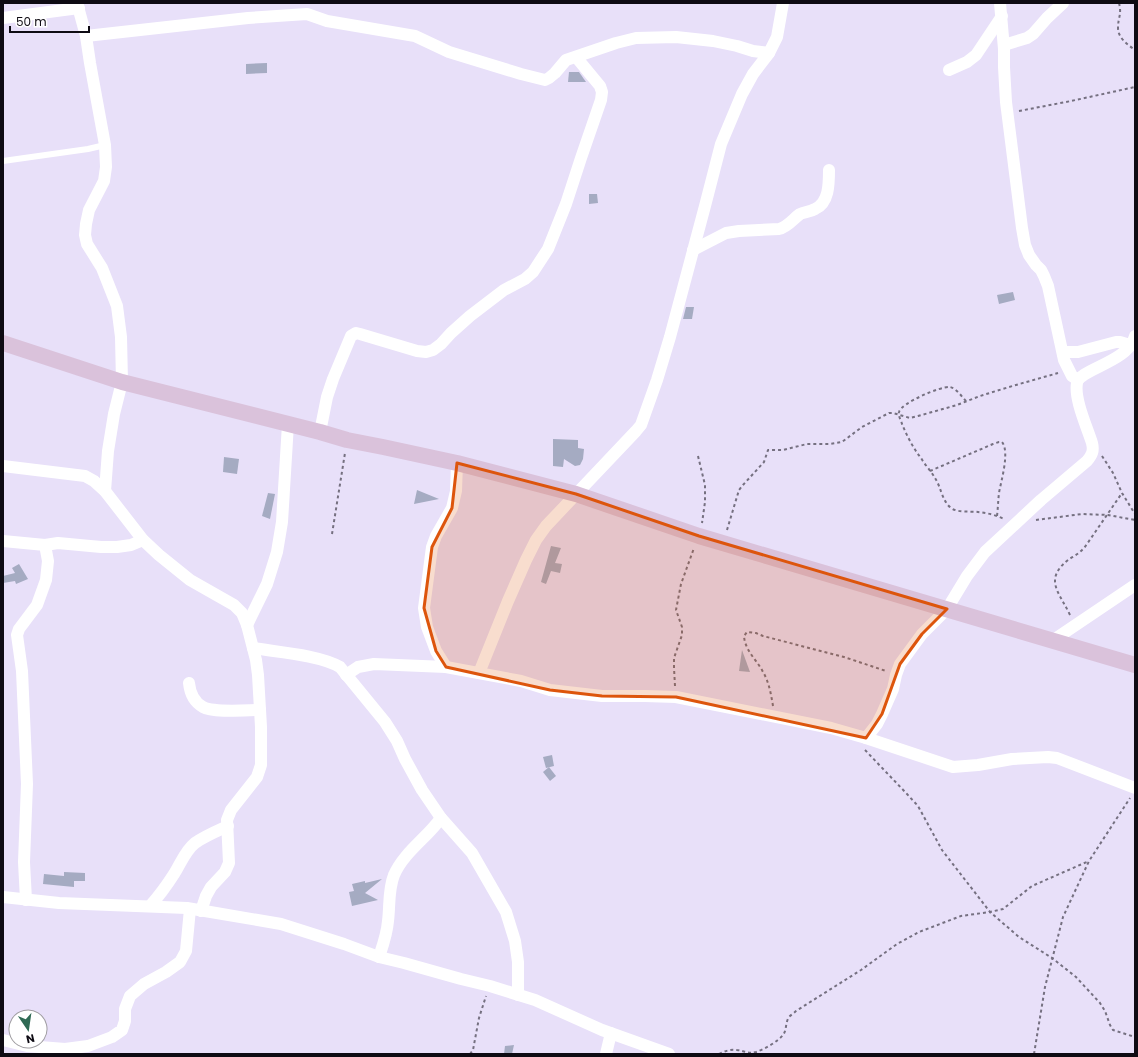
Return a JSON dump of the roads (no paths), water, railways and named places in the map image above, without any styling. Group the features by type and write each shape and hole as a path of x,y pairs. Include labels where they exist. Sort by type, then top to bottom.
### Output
{"street":[{"path":"479,673 508,601 536,540 546,526 640,425 657,380 721,144 742,94 777,36 783,3"},
{"path":"1000,3 1004,45 1007,113 1017,196 1025,245 1029,255 1044,276 1048,286 1064,360 1072,376 1078,380"},
{"path":"1004,45 1027,38 1063,3"},
{"path":"3,18 78,5 86,36 105,145 106,167 104,181 90,210 85,235 87,244 102,268 117,306 121,337 122,382 112,421 105,491"},
{"path":"86,36 248,18 307,14 327,21 415,36 449,52 545,80 555,73 566,60 616,43 636,38 676,36 713,41 753,51 768,53"},
{"path":"949,70 967,62 976,55 1002,16"},
{"path":"320,432 327,398 333,379 351,336 356,333 417,351 426,352 433,350 470,316 504,290 525,279 533,272 548,249 566,204 601,100 602,92 600,86 576,57"},
{"path":"693,250 726,233 779,229 785,227 800,214 815,209 824,202 829,182 829,170"},
{"path":"1062,352 1078,352 1116,342 1133,341"},
{"path":"865,743 882,714 893,690 900,664 922,634 947,609 967,576 985,552 1092,455 1092,443 1077,395 1077,382 1084,374 1122,354 1133,341"},
{"path":"3,343 122,382 347,440 457,463 576,494 699,536 1135,665"},
{"path":"247,625 267,584 277,552 282,522 288,424"},
{"path":"446,667 436,651 427,627 424,608 432,547 436,536 452,508 456,491 457,463"},
{"path":"3,466 85,476 94,481 105,491 143,540 159,555 190,580 234,605 242,612 256,660 258,675 261,765 257,777 231,810 227,820 229,863 225,872 211,887 196,910 186,951 180,962 166,972 144,984 130,996 125,1009 125,1021 122,1030 112,1037 88,1046 65,1049 27,1046 3,1040"},
{"path":"3,541 45,545 58,542 101,547 117,547 131,545 143,540"},
{"path":"26,900 24,862 27,784 22,671 17,635 19,629 37,605 46,580 48,561 45,545"},
{"path":"1052,641 1135,585"},
{"path":"252,648 308,657 333,663 340,667 385,722 397,741 422,790 441,818 472,853 506,912 515,941 518,962 518,995"},
{"path":"346,675 358,667 374,664 446,667 521,681 550,690 572,693 602,696 676,697 831,728 865,743 952,767 978,765 1012,759 1043,757 1057,758 1133,792"},
{"path":"189,684 190,692 193,698 204,708 260,710"},
{"path":"379,957 388,924 390,891 394,876 405,858 434,828 441,818"},
{"path":"150,906 165,888 183,856 195,844 212,833 228,826"},
{"path":"3,897 59,903 150,906 196,910 281,924 379,957 490,986 535,1000 611,1033 669,1054"},
{"path":"606,1054 611,1033"}],"lane":[{"path":"3,161 88,149 105,145"}]}
